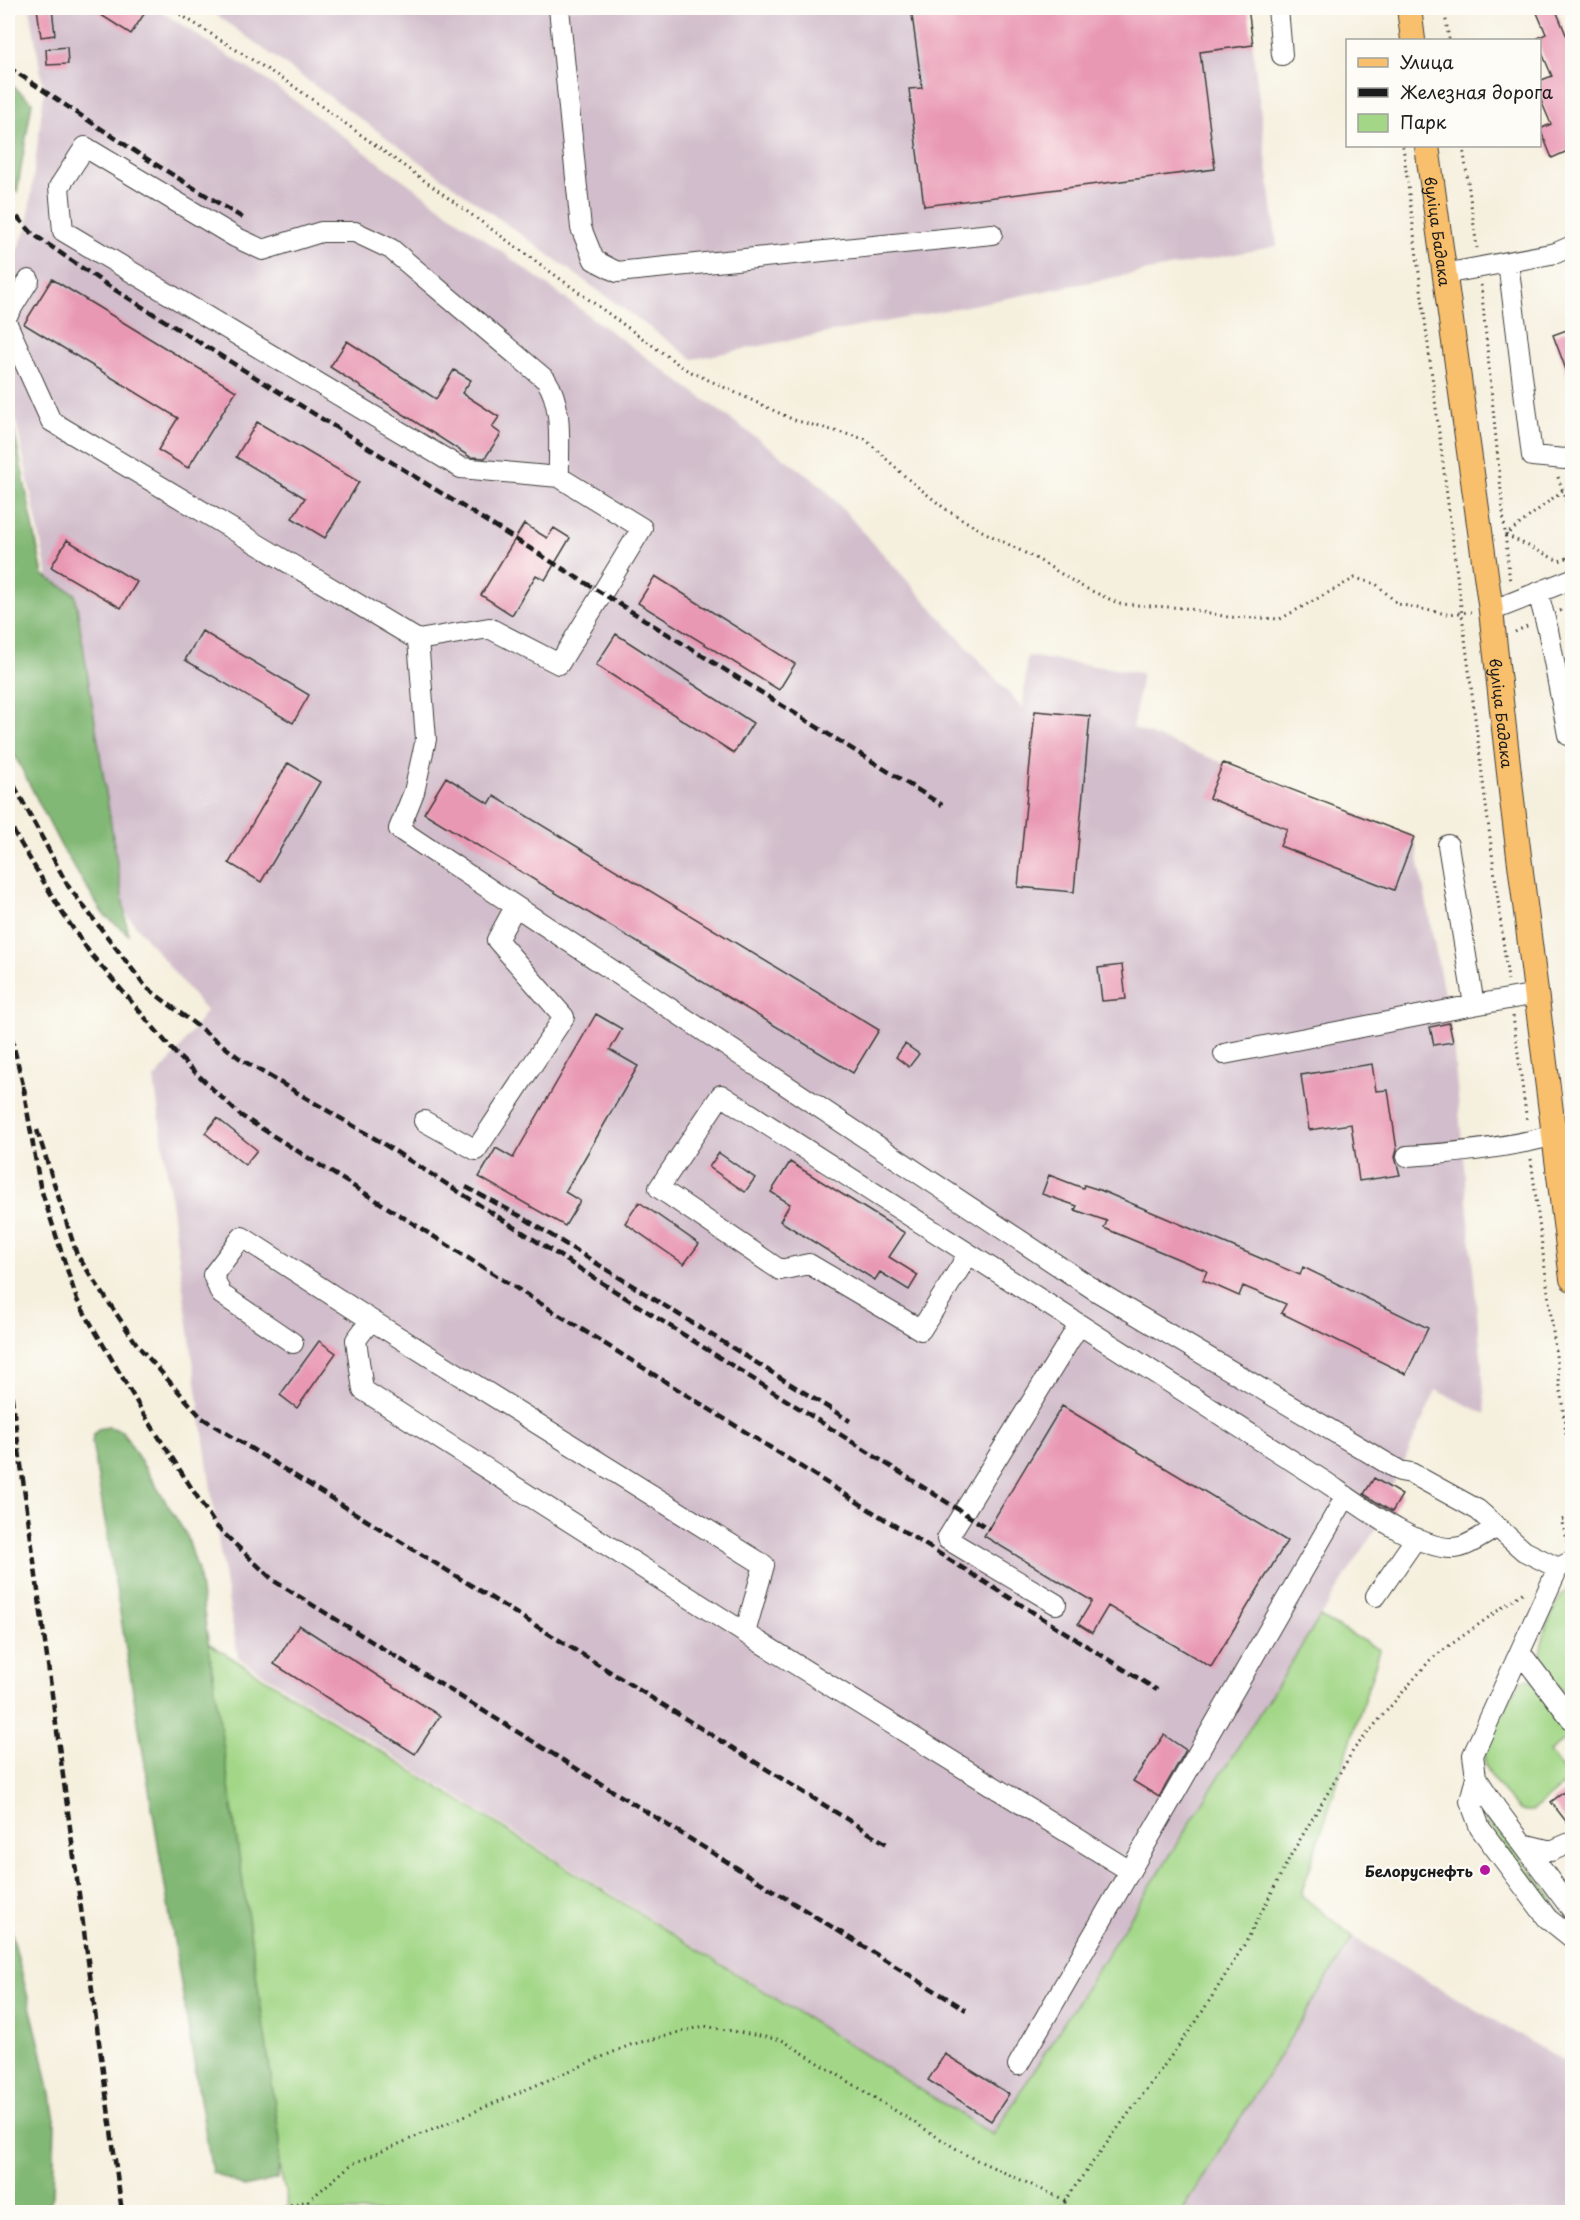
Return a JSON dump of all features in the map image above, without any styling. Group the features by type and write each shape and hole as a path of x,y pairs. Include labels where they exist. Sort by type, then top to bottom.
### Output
{"main road":[{"path":"1411,8 1413,39"},
{"name":"вуліца Бадака","path":"1427,147 1444,274 1502,607 1512,800 1537,994 1564,1133 1572,1279"}],"street":[{"path":"559,8 582,228 594,260 617,272 992,234"},
{"path":"1278,8 1282,55"},
{"path":"8,326 51,421 418,640 489,627 559,664 642,528 558,477 462,468 63,231 59,187 85,147 235,237 263,250 321,232 355,232 391,249 546,380 555,393 558,410 558,477"},
{"path":"1444,274 1556,252 1572,246"},
{"path":"1508,262 1532,456 1572,458"},
{"path":"8,314 29,280"},
{"path":"1502,607 1572,579"},
{"path":"1538,593 1548,630 1568,735"},
{"path":"418,640 426,739 414,792 399,829 1098,1292 1400,1471 1411,1473 1478,1510 1524,1551 1567,1558 1520,1652 1473,1755 1476,1777 1470,1801 1480,1828 1547,1918 1572,1938"},
{"path":"1448,844 1474,1005"},
{"path":"424,1121 476,1150 564,1017 497,940 515,907"},
{"path":"1224,1054 1537,994"},
{"path":"969,1255 921,1330 809,1264 780,1270 659,1188 721,1095 1382,1521 1416,1538 1439,1546 1460,1548 1497,1527"},
{"path":"1407,1156 1463,1153 1564,1133"},
{"path":"292,1343 221,1294 213,1275 242,1237 765,1565 745,1633"},
{"path":"371,1320 357,1340 363,1390 745,1633 1130,1871"},
{"path":"1056,1604 947,1539 1078,1325"},
{"path":"1017,2065 1346,1496"},
{"path":"1376,1596 1416,1538"},
{"path":"1520,1652 1572,1720"},
{"path":"1476,1777 1496,1808 1572,1910"},
{"path":"1523,1844 1551,1851 1572,1842"}],"path":[{"path":"170,8 292,85 685,369 794,420 865,439 908,479 944,508 980,531 1037,559 1091,591 1120,604 1185,608 1228,617 1280,620 1355,579 1376,584 1398,604 1446,614 1502,607"},
{"path":"1444,8 1449,39"},
{"path":"1403,147 1572,1481"},
{"path":"1463,147 1479,268 1506,535 1502,607 1516,643"},
{"path":"1552,458 1572,518"},
{"path":"1506,535 1572,483"},
{"path":"1506,535 1559,561 1572,556"},
{"path":"1567,1558 1562,1520 1572,1517"},
{"path":"1057,2212 1196,2022 1246,1942 1292,1853 1354,1749 1431,1659 1531,1587"},
{"path":"255,2212 308,2201 352,2164 630,2045 704,2026 782,2040 968,2156 1065,2200"},
{"path":"1065,2200 1066,2212"},
{"path":"308,2201 312,2212"}],"shaded area":[{"path":"30,8 156,8 269,82 821,485 1023,709 1027,656 1142,673 1133,728 1414,837 1453,1042 1486,1414 1436,1390 1391,1488 1402,1495 1391,1514 1387,1512 1356,1560 993,2135 238,1658 216,1526 154,1079 176,1054 206,1011 109,893 8,383 8,271 27,228 44,92"},
{"path":"207,8 1248,8 1277,246 693,359"},
{"path":"1353,1937 1572,2066 1572,2212 1182,2212"}],"green space":[{"path":"8,82 32,102 17,192 8,182"},
{"path":"8,401 43,575 75,594 128,934 103,914 61,846 8,742"},
{"path":"109,1427 122,1431 187,1536 198,1571 280,2140 278,2179 244,2187 212,2172 92,1442 98,1429"},
{"path":"1572,1584 1572,1703 1547,1671 1541,1653 1545,1631 1558,1602"},
{"path":"1320,1617 1380,1650 1301,1895 1353,1937 1182,2212 290,2212 279,2166 208,1643 993,2135"},
{"path":"1529,1678 1540,1685 1572,1731 1572,1743 1567,1738 1549,1752 1570,1780 1532,1811 1521,1811 1491,1775 1485,1762 1485,1754 1498,1721 1511,1698 1521,1681"},
{"path":"1487,1816 1553,1899 1561,1916 1552,1911 1487,1823"},
{"path":"8,1918 41,2050 55,2119 53,2196 46,2212 8,2212"}],"building":[{"path":"37,8 52,8 55,35 41,37"},
{"path":"90,8 148,8 131,34"},
{"path":"911,8 1248,8 1253,45 1200,52 1215,169 924,206 909,89 922,88"},
{"path":"1535,8 1555,8 1572,49 1572,149 1552,158 1541,131 1541,129 1551,124 1541,101 1541,80 1552,76 1541,51 1541,39 1536,39 1546,34"},
{"path":"67,47 68,64 47,65 46,49"},
{"path":"52,279 236,391 188,468 158,450 178,418 24,324"},
{"path":"1572,328 1572,383 1571,383 1553,335"},
{"path":"347,341 436,399 454,370 471,380 462,393 499,417 492,427 501,434 485,458 470,457 330,367"},
{"path":"257,422 359,482 325,538 292,518 305,498 236,457"},
{"path":"524,524 547,538 554,528 570,538 545,580 536,575 512,615 481,595"},
{"path":"67,540 137,582 121,608 51,567"},
{"path":"655,576 795,664 779,690 638,603"},
{"path":"202,631 309,695 293,723 185,660"},
{"path":"616,634 753,723 734,753 596,665"},
{"path":"1035,711 1090,716 1074,892 1018,887"},
{"path":"288,763 320,782 261,882 229,863"},
{"path":"1223,763 1414,837 1394,890 1280,846 1287,829 1209,798"},
{"path":"446,777 489,804 494,796 879,1030 853,1073 424,813"},
{"path":"1122,965 1126,999 1102,1001 1098,968"},
{"path":"596,1014 622,1029 610,1050 638,1066 565,1192 580,1201 565,1226 479,1177 496,1148 513,1158"},
{"path":"1449,1023 1453,1042 1434,1045 1430,1027"},
{"path":"905,1044 919,1054 909,1067 896,1057"},
{"path":"1372,1064 1376,1091 1388,1090 1397,1150 1395,1157 1400,1175 1359,1181 1351,1124 1309,1130 1301,1075"},
{"path":"217,1118 257,1150 245,1165 205,1133"},
{"path":"719,1153 755,1178 745,1192 709,1167"},
{"path":"790,1162 905,1233 889,1257 918,1275 909,1290 880,1272 875,1280 780,1221 790,1204 771,1192"},
{"path":"1049,1175 1083,1188 1084,1185 1100,1190 1300,1275 1303,1267 1428,1328 1406,1374 1281,1313 1286,1304 1243,1286 1239,1296 1203,1280 1207,1271 1104,1228 1107,1221 1075,1210 1077,1206 1042,1194"},
{"path":"639,1202 699,1244 684,1264 625,1223"},
{"path":"319,1341 336,1353 297,1408 280,1395"},
{"path":"1062,1406 1287,1541 1211,1667 1108,1606 1092,1633 1078,1624 1092,1601 984,1536"},
{"path":"1374,1478 1402,1495 1392,1512 1364,1494"},
{"path":"299,1625 440,1716 415,1754 274,1664"},
{"path":"1164,1735 1186,1750 1159,1797 1133,1781"},
{"path":"1572,1786 1572,1829 1551,1802"},
{"path":"945,2054 1009,2094 991,2121 928,2080"}],"railway":[{"path":"8,67 139,154 246,220"},
{"path":"8,207 33,234 104,283 942,805"},
{"path":"8,774 68,886 146,987 242,1060 379,1141 989,1529"},
{"path":"8,817 15,834 63,914 90,953 176,1054 240,1115 1157,1690"},
{"path":"8,1023 25,1093"},
{"path":"23,1086 40,1186 77,1300 142,1411 216,1526 274,1581 966,2010"},
{"path":"37,1130 77,1255 138,1346 202,1418 890,1846"},
{"path":"466,1187 522,1217 850,1421"},
{"path":"8,1369 122,2212"}],"place":[{"name":"Белоруснефть","path":"1485,1870"}]}
